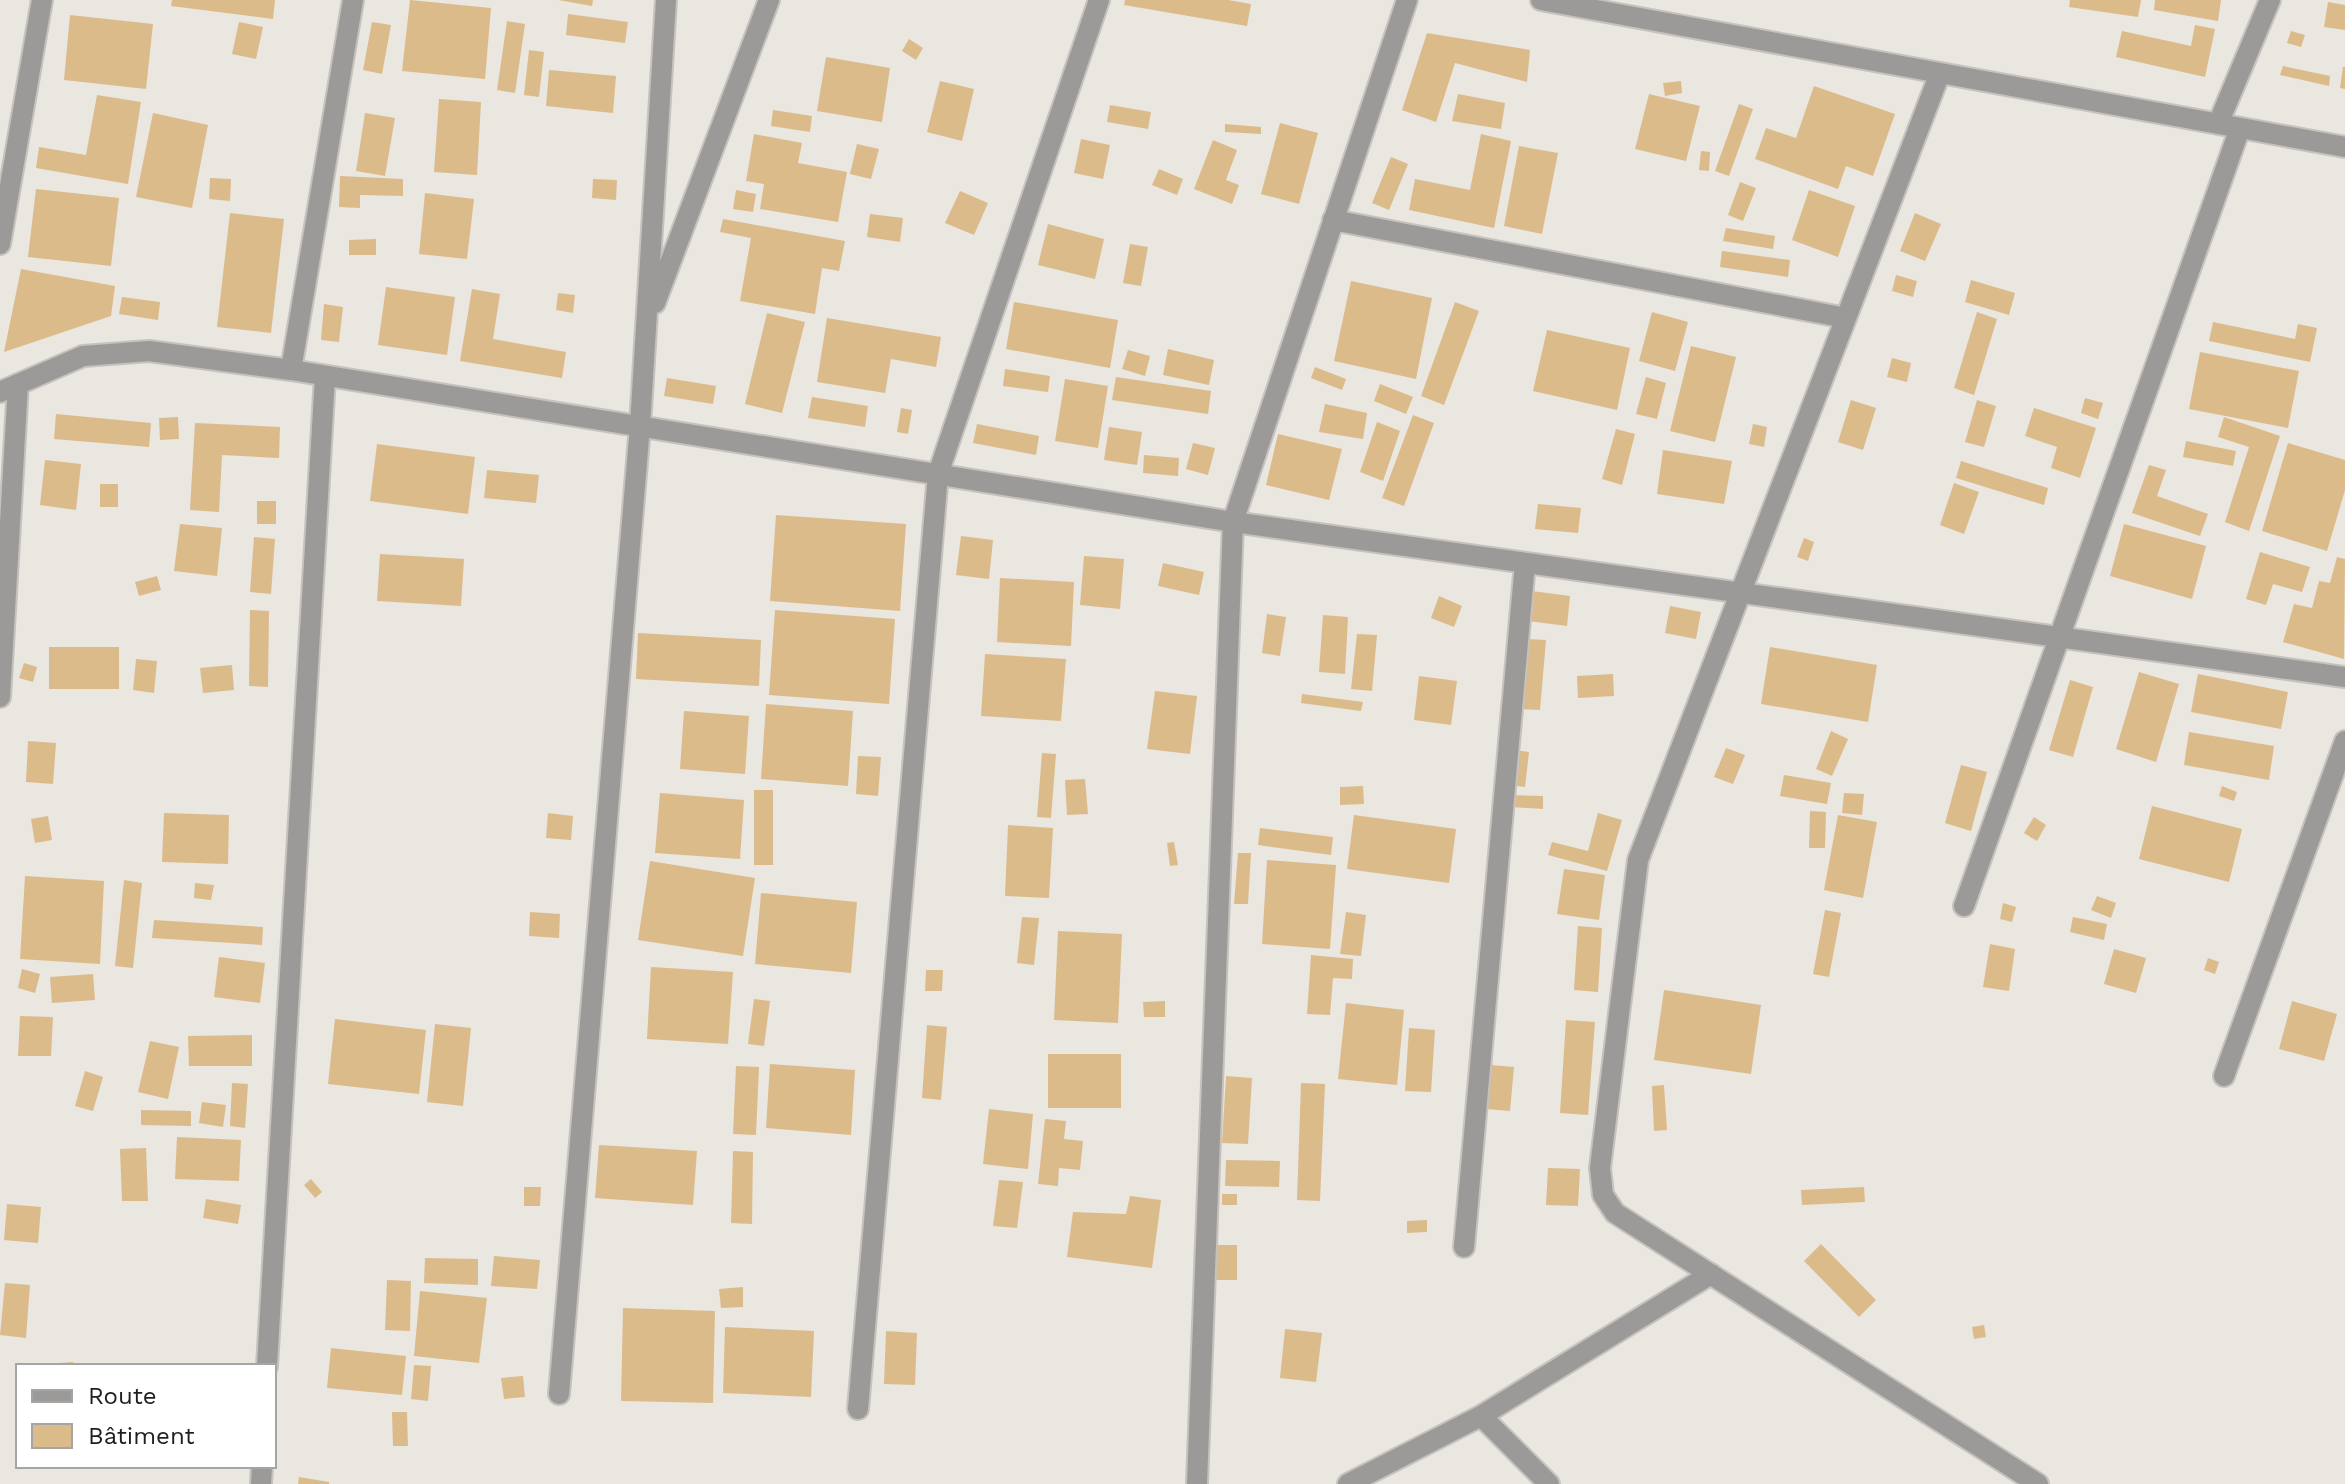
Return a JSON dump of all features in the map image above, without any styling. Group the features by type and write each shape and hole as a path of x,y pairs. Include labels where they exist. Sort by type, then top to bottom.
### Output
{"street":[{"path":"0,244 42,0"},
{"path":"291,370 353,0"},
{"path":"559,1394 640,426 666,0"},
{"path":"647,324 769,0"},
{"path":"858,1409 938,474 1099,0"},
{"path":"1197,1484 1233,522 1407,0"},
{"path":"1541,0 2345,147"},
{"path":"2218,124 2270,0"},
{"path":"1940,73 1638,860 1600,1168 1603,1195 1615,1213 2038,1484"},
{"path":"1964,906 2240,128"},
{"path":"1333,220 1846,318"},
{"path":"0,697 9,388 83,356 149,351 291,370 1233,522 2345,677"},
{"path":"267,1364 325,376"},
{"path":"1464,1247 1525,563"},
{"path":"2224,1076 2345,741"},
{"path":"1348,1484 1481,1416 1711,1274"},
{"path":"1481,1416 1549,1484"}],"building":[{"path":"172,0 275,0 273,19 171,6"},
{"path":"410,0 491,8 485,79 402,71"},
{"path":"558,0 593,0 592,6"},
{"path":"1125,0 1228,0 1251,4 1247,26 1124,5"},
{"path":"2070,0 2141,0 2138,17 2069,7"},
{"path":"2155,0 2221,0 2218,21 2154,10"},
{"path":"2328,2 2345,5 2345,30 2324,27"},
{"path":"568,14 628,22 625,43 566,35"},
{"path":"70,15 153,24 146,89 64,80"},
{"path":"507,21 525,24 515,93 497,90"},
{"path":"239,22 263,27 256,59 232,54"},
{"path":"372,22 391,25 382,74 363,70"},
{"path":"2195,25 2215,29 2205,77 2116,57 2122,31 2191,46"},
{"path":"2291,31 2305,35 2301,47 2287,43"},
{"path":"1427,33 1530,50 1527,82 1455,63 1436,122 1402,110"},
{"path":"909,39 923,48 916,60 902,51"},
{"path":"529,50 544,52 539,97 524,95"},
{"path":"826,57 890,68 882,122 817,111"},
{"path":"2283,66 2330,76 2329,86 2280,75"},
{"path":"2345,67 2345,89 2340,88"},
{"path":"549,70 616,76 613,113 546,106"},
{"path":"940,81 974,89 962,141 927,132"},
{"path":"1681,81 1682,93 1665,96 1663,83"},
{"path":"1814,86 1895,114 1873,176 1846,166 1838,189 1755,159 1766,128 1796,138"},
{"path":"1458,94 1505,103 1501,129 1452,121"},
{"path":"1649,94 1700,106 1686,161 1635,149"},
{"path":"97,95 141,102 128,184 36,168 39,147 86,155"},
{"path":"439,99 481,102 477,175 434,172"},
{"path":"1739,104 1753,109 1729,176 1715,171"},
{"path":"1110,105 1151,112 1148,129 1107,122"},
{"path":"773,110 812,116 810,132 771,126"},
{"path":"153,113 208,125 192,208 136,197"},
{"path":"365,113 395,118 385,176 356,171"},
{"path":"1280,123 1318,133 1299,204 1261,194"},
{"path":"1225,124 1261,127 1261,134 1225,132"},
{"path":"754,134 802,143 798,163 847,172 838,222 760,209 764,184 746,181"},
{"path":"1481,134 1511,141 1494,228 1409,210 1415,179 1470,190"},
{"path":"1081,139 1110,145 1103,179 1074,173"},
{"path":"1213,140 1237,150 1226,180 1239,185 1232,204 1194,189"},
{"path":"857,144 879,149 871,179 850,174"},
{"path":"1519,146 1558,153 1542,234 1504,226"},
{"path":"1701,151 1710,152 1709,171 1699,170"},
{"path":"1391,157 1408,164 1389,210 1372,203"},
{"path":"1159,169 1183,179 1177,195 1152,185"},
{"path":"340,176 403,179 403,196 360,195 360,208 339,207"},
{"path":"210,178 231,179 230,201 209,199"},
{"path":"593,179 617,180 616,200 592,198"},
{"path":"1740,182 1756,188 1743,221 1728,215"},
{"path":"36,189 119,198 111,266 28,257"},
{"path":"736,190 756,194 753,212 733,209"},
{"path":"1809,190 1855,206 1838,257 1792,240"},
{"path":"960,191 988,203 974,235 945,223"},
{"path":"425,193 474,199 467,259 419,254"},
{"path":"230,213 284,219 271,333 217,327"},
{"path":"1915,213 1941,224 1925,261 1900,251"},
{"path":"870,214 903,218 900,242 867,237"},
{"path":"723,219 845,241 839,271 822,268 815,314 740,301 751,238 720,232"},
{"path":"1048,224 1104,239 1095,279 1038,265"},
{"path":"1726,228 1775,236 1773,249 1723,241"},
{"path":"376,239 376,255 349,255 349,240"},
{"path":"1130,244 1148,247 1141,286 1123,283"},
{"path":"1722,251 1790,260 1788,277 1720,267"},
{"path":"21,269 115,286 111,316 4,352"},
{"path":"1896,275 1917,281 1913,297 1892,291"},
{"path":"1971,280 2015,293 2009,315 1965,302"},
{"path":"1351,281 1432,298 1416,379 1334,361"},
{"path":"386,287 455,297 447,355 378,345"},
{"path":"472,289 500,294 493,339 566,352 562,378 460,361"},
{"path":"558,293 575,295 573,313 556,310"},
{"path":"122,297 160,302 158,320 119,314"},
{"path":"1014,302 1118,320 1110,368 1006,349"},
{"path":"1455,302 1479,311 1444,405 1421,396"},
{"path":"324,304 343,307 339,342 321,340"},
{"path":"1652,312 1688,322 1675,371 1639,361"},
{"path":"1977,312 1997,319 1974,395 1954,388"},
{"path":"767,313 805,322 782,413 745,404"},
{"path":"827,318 941,337 936,367 891,359 885,393 817,382"},
{"path":"2213,322 2295,339 2298,324 2317,328 2310,362 2209,341"},
{"path":"1547,330 1630,348 1617,410 1533,391"},
{"path":"1691,346 1736,357 1715,442 1670,431"},
{"path":"1168,349 1214,360 1209,385 1163,375"},
{"path":"1128,350 1150,356 1145,376 1122,369"},
{"path":"2200,352 2299,371 2288,428 2189,409"},
{"path":"1892,358 1911,363 1907,382 1887,377"},
{"path":"1315,367 1346,379 1342,390 1311,378"},
{"path":"1005,369 1050,376 1048,392 1003,386"},
{"path":"1116,377 1211,391 1208,414 1112,400"},
{"path":"1646,377 1666,383 1657,419 1636,414"},
{"path":"667,378 716,386 713,404 664,396"},
{"path":"1065,379 1108,386 1098,448 1055,441"},
{"path":"1380,384 1413,397 1406,414 1374,401"},
{"path":"812,397 868,406 865,427 808,418"},
{"path":"2085,398 2103,403 2098,419 2081,413"},
{"path":"1851,400 1876,408 1863,450 1838,442"},
{"path":"1977,400 1996,406 1984,447 1965,442"},
{"path":"1325,404 1367,413 1363,439 1319,432"},
{"path":"901,408 912,410 908,434 897,432"},
{"path":"2034,408 2096,428 2080,478 2051,468 2057,447 2025,436"},
{"path":"56,414 151,423 149,447 54,439"},
{"path":"1413,415 1434,423 1404,506 1382,498"},
{"path":"178,417 179,439 160,440 159,418"},
{"path":"2224,417 2280,436 2249,531 2225,522 2249,447 2218,437"},
{"path":"1377,422 1400,431 1383,481 1360,472"},
{"path":"195,423 280,427 279,458 222,455 219,512 190,510"},
{"path":"977,424 1039,436 1036,455 973,443"},
{"path":"1753,424 1767,427 1764,447 1749,444"},
{"path":"1109,427 1142,432 1137,465 1104,460"},
{"path":"1616,429 1635,434 1622,485 1602,479"},
{"path":"1278,434 1342,449 1329,500 1266,485"},
{"path":"2186,441 2236,451 2233,466 2183,457"},
{"path":"1193,443 1215,448 1208,475 1186,469"},
{"path":"2288,443 2345,460 2345,490 2327,551 2262,531"},
{"path":"377,444 475,457 468,514 370,501"},
{"path":"1663,450 1732,461 1724,504 1657,494"},
{"path":"1144,455 1179,458 1178,476 1143,473"},
{"path":"45,460 81,464 76,510 40,505"},
{"path":"1961,461 2048,488 2044,505 1956,478"},
{"path":"2149,465 2166,470 2157,496 2208,514 2200,536 2132,513"},
{"path":"487,470 539,475 536,503 484,498"},
{"path":"1954,483 1979,492 1964,534 1940,525"},
{"path":"100,484 118,484 118,507 100,507"},
{"path":"257,501 276,501 276,524 257,524"},
{"path":"1538,504 1581,508 1578,533 1535,529"},
{"path":"776,515 906,524 900,611 770,601"},
{"path":"180,524 222,528 217,576 174,571"},
{"path":"2124,524 2206,546 2192,599 2110,576"},
{"path":"961,536 993,540 989,579 956,575"},
{"path":"254,537 275,539 271,594 250,592"},
{"path":"1804,538 1814,542 1808,561 1797,557"},
{"path":"2260,552 2310,567 2302,592 2273,584 2266,605 2246,599"},
{"path":"380,554 464,559 461,606 377,601"},
{"path":"1084,556 1124,559 1120,609 1080,605"},
{"path":"2337,557 2345,559 2344,659 2283,642 2294,604 2312,608 2319,581 2330,583"},
{"path":"1163,563 1204,572 1199,595 1158,586"},
{"path":"157,576 161,590 139,596 135,582"},
{"path":"1000,578 1074,582 1071,646 997,642"},
{"path":"1532,591 1570,596 1567,626 1528,621"},
{"path":"1439,596 1462,606 1454,627 1431,618"},
{"path":"1670,606 1701,612 1696,639 1665,633"},
{"path":"250,610 269,611 268,687 249,686"},
{"path":"775,610 895,619 889,704 769,695"},
{"path":"1267,614 1286,617 1280,656 1262,653"},
{"path":"1323,615 1348,617 1345,674 1319,672"},
{"path":"638,633 761,640 759,686 636,679"},
{"path":"1357,634 1377,635 1372,691 1351,689"},
{"path":"1527,639 1546,640 1540,710 1521,709"},
{"path":"49,647 119,647 119,689 49,689"},
{"path":"1770,647 1877,665 1868,722 1761,704"},
{"path":"985,654 1066,659 1061,721 981,716"},
{"path":"136,659 157,661 154,693 133,690"},
{"path":"24,663 37,667 33,682 19,678"},
{"path":"232,665 234,690 203,693 200,668"},
{"path":"2139,672 2179,684 2156,762 2116,749"},
{"path":"1613,674 1614,696 1578,698 1577,676"},
{"path":"2198,674 2288,692 2281,729 2191,712"},
{"path":"1419,676 1457,681 1451,725 1414,720"},
{"path":"2070,680 2093,687 2073,757 2049,750"},
{"path":"1155,691 1197,696 1190,754 1147,749"},
{"path":"1302,694 1363,702 1361,711 1301,703"},
{"path":"766,704 853,711 848,786 761,779"},
{"path":"684,711 749,716 745,774 680,769"},
{"path":"1831,731 1848,739 1832,776 1816,769"},
{"path":"2189,732 2274,746 2269,780 2184,765"},
{"path":"28,741 56,743 53,784 26,782"},
{"path":"1726,748 1745,755 1733,784 1714,777"},
{"path":"1514,750 1529,752 1525,787 1510,785"},
{"path":"1042,753 1056,754 1051,818 1037,817"},
{"path":"858,756 881,757 878,796 856,794"},
{"path":"1961,765 1987,772 1971,831 1945,823"},
{"path":"1784,775 1831,783 1827,804 1780,796"},
{"path":"1085,779 1088,814 1067,815 1065,780"},
{"path":"1363,786 1364,804 1340,805 1340,787"},
{"path":"2222,786 2237,792 2234,801 2219,796"},
{"path":"754,790 773,790 773,865 754,865"},
{"path":"660,793 744,800 740,859 655,853"},
{"path":"1844,793 1864,794 1862,815 1842,813"},
{"path":"1512,795 1543,796 1543,809 1512,807"},
{"path":"2152,806 2242,829 2229,882 2139,859"},
{"path":"1810,811 1826,812 1825,848 1809,848"},
{"path":"164,813 229,815 228,864 162,862"},
{"path":"548,813 573,816 571,840 546,838"},
{"path":"1598,813 1622,820 1607,871 1548,855 1552,842 1588,851"},
{"path":"1354,815 1456,829 1449,883 1347,869"},
{"path":"1838,815 1877,822 1863,898 1824,890"},
{"path":"48,816 52,840 35,843 31,819"},
{"path":"2034,817 2046,825 2037,841 2024,833"},
{"path":"1008,825 1053,828 1049,898 1005,896"},
{"path":"1260,828 1333,837 1331,855 1258,845"},
{"path":"1174,842 1178,865 1170,866 1167,843"},
{"path":"1238,853 1251,853 1248,904 1234,904"},
{"path":"1267,860 1336,865 1330,949 1262,944"},
{"path":"650,861 755,878 743,956 638,940"},
{"path":"1564,869 1605,875 1599,920 1557,914"},
{"path":"25,876 104,881 100,964 20,959"},
{"path":"124,880 142,883 133,968 115,966"},
{"path":"195,883 214,885 211,900 194,898"},
{"path":"761,893 857,902 851,973 755,964"},
{"path":"2097,896 2116,903 2111,918 2091,910"},
{"path":"2003,903 2016,907 2012,922 2000,919"},
{"path":"1825,910 1841,913 1829,977 1813,974"},
{"path":"530,912 560,914 559,938 529,936"},
{"path":"1346,912 1366,915 1361,956 1340,954"},
{"path":"1022,917 1039,918 1034,965 1017,963"},
{"path":"2073,917 2107,924 2104,940 2070,932"},
{"path":"154,920 263,927 262,945 152,938"},
{"path":"1578,926 1602,928 1598,992 1574,990"},
{"path":"1058,931 1122,934 1118,1023 1054,1020"},
{"path":"1990,944 2015,949 2009,991 1983,987"},
{"path":"2114,949 2146,958 2136,993 2104,984"},
{"path":"1311,955 1353,959 1352,979 1333,978 1330,1015 1307,1014"},
{"path":"219,957 265,963 260,1003 214,997"},
{"path":"2208,958 2219,962 2215,974 2204,970"},
{"path":"651,967 733,972 728,1044 647,1039"},
{"path":"22,969 40,974 35,993 18,988"},
{"path":"926,970 943,970 942,991 925,991"},
{"path":"93,974 95,1000 52,1003 50,977"},
{"path":"1664,990 1761,1005 1751,1074 1654,1060"},
{"path":"754,999 770,1001 764,1046 748,1044"},
{"path":"1165,1001 1165,1017 1144,1017 1143,1002"},
{"path":"2292,1001 2337,1014 2324,1061 2279,1049"},
{"path":"1346,1003 1404,1010 1397,1085 1338,1079"},
{"path":"20,1016 53,1017 51,1056 18,1056"},
{"path":"335,1019 426,1030 419,1094 328,1084"},
{"path":"1566,1020 1595,1022 1588,1115 1560,1113"},
{"path":"435,1024 471,1028 463,1106 427,1102"},
{"path":"927,1025 947,1027 941,1100 922,1098"},
{"path":"1409,1028 1435,1030 1431,1092 1405,1091"},
{"path":"252,1035 252,1066 189,1066 188,1036"},
{"path":"150,1041 179,1047 168,1099 138,1092"},
{"path":"1048,1054 1121,1054 1121,1108 1048,1108"},
{"path":"770,1064 855,1070 851,1135 766,1128"},
{"path":"1491,1065 1514,1067 1510,1111 1487,1109"},
{"path":"736,1066 759,1067 756,1135 733,1134"},
{"path":"85,1071 103,1077 93,1111 75,1106"},
{"path":"1226,1076 1252,1078 1248,1144 1222,1143"},
{"path":"232,1083 248,1084 245,1128 230,1126"},
{"path":"1301,1083 1325,1084 1320,1201 1297,1200"},
{"path":"1664,1085 1667,1130 1654,1131 1652,1086"},
{"path":"202,1102 226,1105 223,1127 199,1123"},
{"path":"989,1109 1033,1114 1028,1169 983,1164"},
{"path":"141,1110 191,1111 191,1126 141,1125"},
{"path":"1045,1119 1066,1121 1064,1139 1083,1141 1080,1170 1059,1168 1058,1186 1038,1184"},
{"path":"177,1137 241,1140 239,1181 175,1179"},
{"path":"599,1145 697,1151 693,1205 595,1198"},
{"path":"146,1148 148,1201 122,1201 120,1149"},
{"path":"733,1151 753,1152 752,1224 731,1223"},
{"path":"1226,1160 1280,1161 1279,1187 1225,1186"},
{"path":"1548,1168 1580,1169 1578,1206 1546,1205"},
{"path":"311,1179 322,1192 315,1198 304,1185"},
{"path":"999,1180 1023,1182 1017,1228 993,1226"},
{"path":"524,1187 541,1187 540,1206 524,1206"},
{"path":"1864,1187 1865,1202 1802,1205 1801,1190"},
{"path":"1222,1194 1237,1194 1237,1205 1222,1205"},
{"path":"1130,1196 1161,1200 1152,1268 1067,1257 1073,1212 1126,1214"},
{"path":"206,1199 241,1205 238,1224 203,1218"},
{"path":"7,1204 41,1207 38,1243 4,1240"},
{"path":"1427,1220 1427,1232 1407,1233 1407,1221"},
{"path":"1821,1244 1876,1300 1859,1317 1804,1261"},
{"path":"1217,1245 1237,1245 1237,1280 1216,1280"},
{"path":"494,1256 540,1260 537,1289 491,1286"},
{"path":"425,1258 478,1259 478,1285 424,1283"},
{"path":"387,1280 411,1281 410,1331 385,1330"},
{"path":"5,1283 30,1285 26,1338 0,1335"},
{"path":"743,1287 743,1307 721,1308 719,1289"},
{"path":"420,1291 487,1298 479,1363 414,1356"},
{"path":"623,1308 715,1311 713,1403 621,1401"},
{"path":"1984,1325 1986,1337 1974,1339 1972,1327"},
{"path":"725,1327 814,1331 811,1397 723,1393"},
{"path":"1285,1329 1322,1333 1316,1382 1280,1378"},
{"path":"886,1331 917,1333 915,1385 884,1384"},
{"path":"331,1348 406,1356 402,1395 327,1388"},
{"path":"414,1365 431,1366 428,1401 411,1399"},
{"path":"523,1376 525,1397 504,1399 501,1378"},
{"path":"392,1412 407,1412 408,1446 393,1446"},
{"path":"299,1477 329,1482 329,1484 298,1484"}]}
